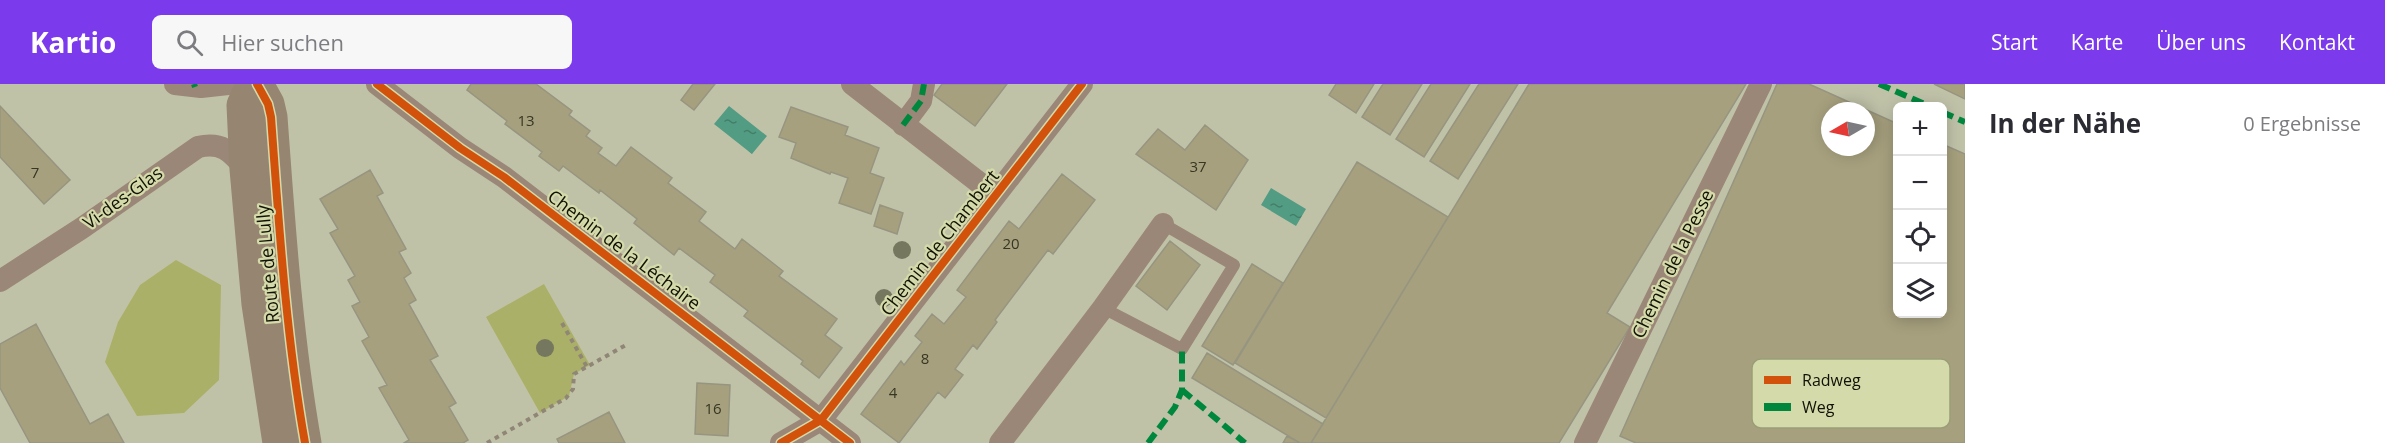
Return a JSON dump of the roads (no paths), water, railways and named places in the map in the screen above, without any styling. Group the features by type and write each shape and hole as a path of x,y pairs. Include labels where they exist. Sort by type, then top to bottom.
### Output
{"main road":[{"name":"Route de Lully","path":"253,84 243,105 246,169 258,304 279,443"},
{"name":"Route de Lully","path":"257,84 268,104 271,117 285,296 296,392 305,443"}],"street":[{"path":"175,84 195,87 228,84"},
{"name":"Chemin de la Léchaire","path":"377,84 460,148 504,177 850,443"},
{"path":"852,84 995,195"},
{"path":"903,125 921,101 924,84"},
{"name":"Chemin de Chambert","path":"821,420 1082,84"},
{"name":"Chemin de la Pesse","path":"1585,443 1761,84"},
{"name":"Vi-des-Glas","path":"0,281 82,228 198,147 213,145 224,147 246,169"},
{"path":"999,443 1103,308 1163,224"},
{"path":"781,443 821,420"}],"lane":[{"path":"1103,308 1182,349 1234,266 1163,224"}],"water":[{"path":"729,106 767,136 752,154 714,124"},
{"path":"1271,188 1306,209 1296,226 1261,205"}]}
